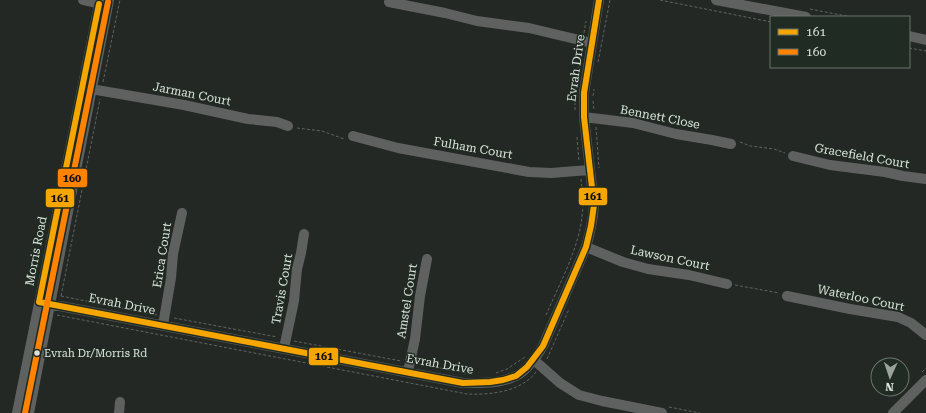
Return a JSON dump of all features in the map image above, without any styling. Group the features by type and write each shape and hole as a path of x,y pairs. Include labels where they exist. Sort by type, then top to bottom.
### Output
{"street":[{"path":"83,0 104,3"},
{"name":"Evrah Drive","path":"39,302 56,308 163,325 408,371 463,383 490,383 516,376 534,360 543,346 586,247 591,232 594,212 584,117 584,93 599,0"},
{"path":"716,0 801,16"},
{"path":"389,2 477,21 529,28 592,43"},
{"name":"Morris Road","path":"29,413 56,308 96,90 104,3"},
{"name":"Morris Road","path":"17,413 39,302 104,3"},
{"path":"910,36 926,40"},
{"name":"Jarman Court","path":"96,90 184,105 248,119 277,122 288,126"},
{"name":"Bennett Close","path":"584,117 633,123 676,134 731,144"},
{"name":"Fulham Court","path":"353,136 398,148 529,172 551,173 589,170"},
{"name":"Gracefield Court","path":"793,156 830,165 926,179"},
{"name":"Erica Court","path":"163,325 171,278 173,254 182,213"},
{"name":"Travis Court","path":"284,348 294,301 296,270 304,234"},
{"name":"Lawson Court","path":"586,247 623,262 648,269 689,275 727,284"},
{"name":"Amstel Court","path":"408,371 415,339 420,296 427,259"},
{"name":"Waterloo Court","path":"787,296 898,317 911,323 926,335"},
{"path":"534,360 560,383 579,395 602,402 662,410"},
{"path":"892,413 926,380"},
{"path":"119,413 120,402"}],"path":[{"path":"56,308 96,90 120,0"},
{"path":"660,0 770,22"},
{"path":"910,48 926,51"},
{"path":"288,126 322,131 344,139 353,136"},
{"path":"731,144 741,142 750,146 774,149 793,156"},
{"path":"727,284 778,292 787,296"},
{"path":"662,410 700,413"}],"transit line":[{"name":"161","path":"99,4 39,302 463,383 503,380 516,376 527,367 543,346 586,247 594,205 584,117 584,93 599,0"},
{"name":"160","path":"25,413 108,2"}],"place":[{"name":"Evrah Dr/Morris Rd","path":"37,353"}]}
